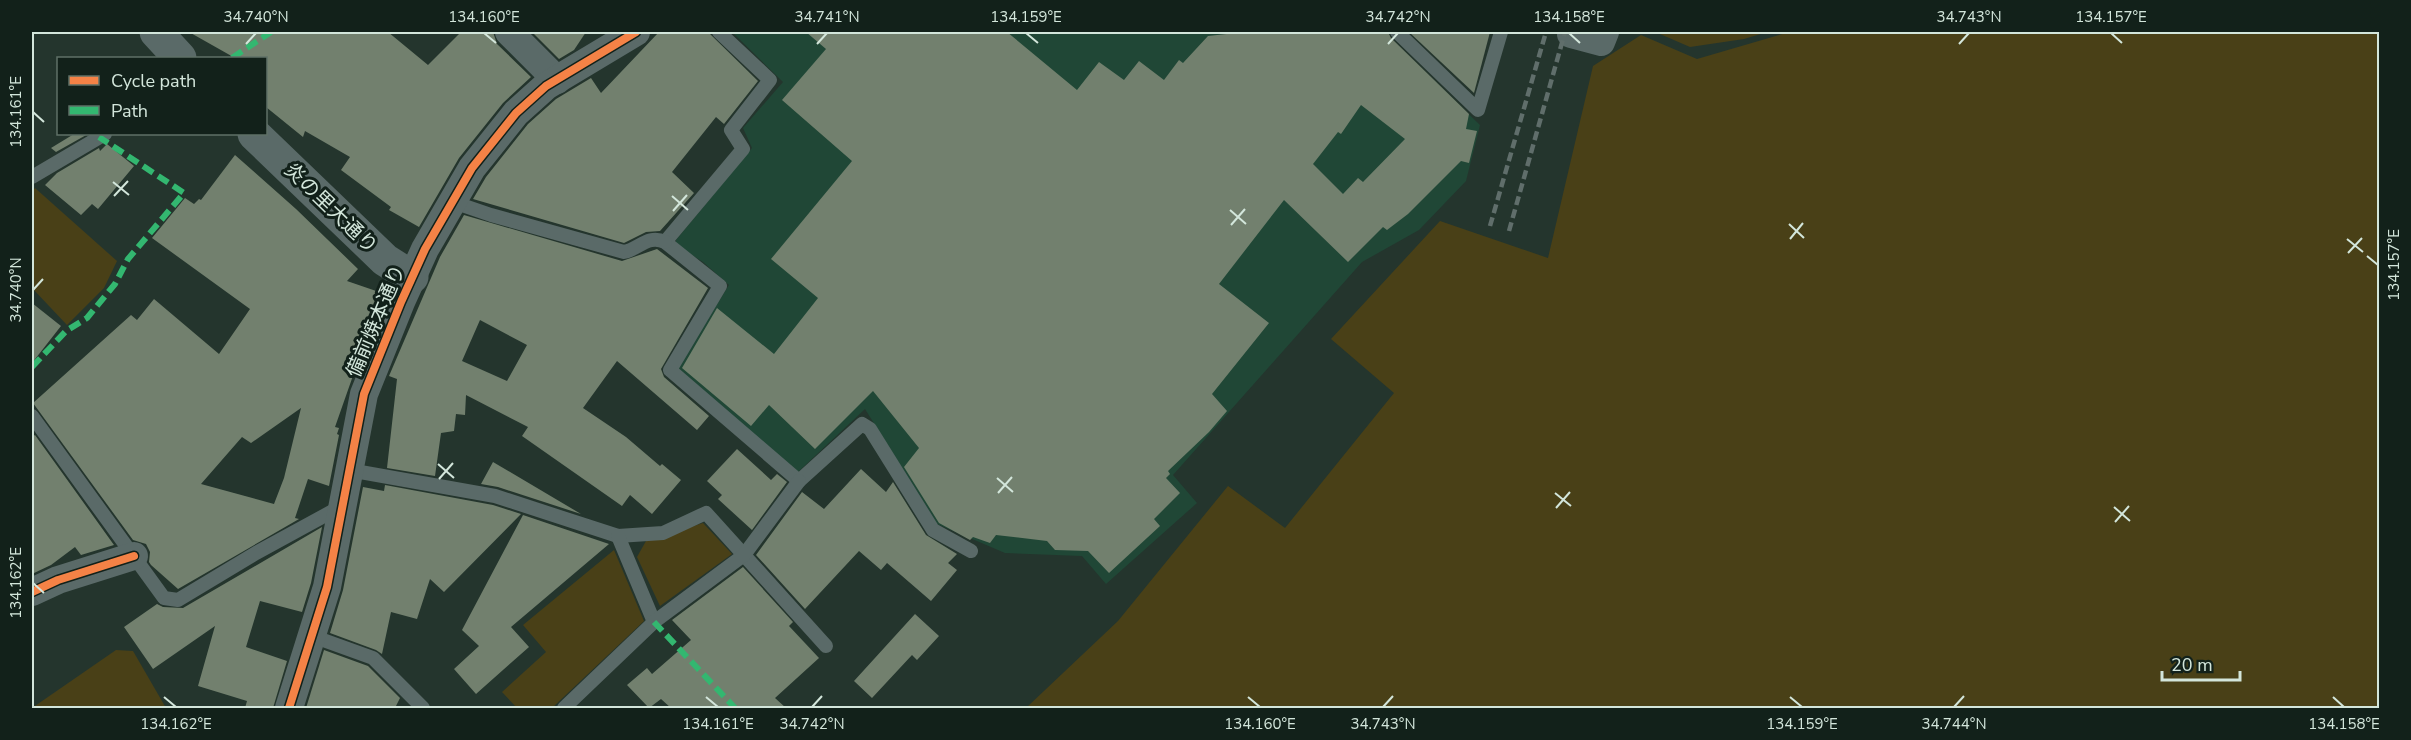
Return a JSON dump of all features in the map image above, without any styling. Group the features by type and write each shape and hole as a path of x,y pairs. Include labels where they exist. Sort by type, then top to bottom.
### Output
{"street":[{"path":"156,32 179,57"},
{"path":"509,32 556,80"},
{"name":"備前焼本通り","path":"289,708 327,587 364,394 412,277 472,168 516,114 546,86 636,32"},
{"path":"1571,34 1601,42 1605,32"},
{"name":"炎の里大通り","path":"255,135 385,260 412,277"},
{"path":"32,592 58,580 134,556"}],"lane":[{"path":"665,242 743,149 731,130 770,80 719,32"},
{"path":"1397,32 1478,110 1501,32"},
{"path":"32,177 103,135"},
{"path":"453,202 491,215 624,252 633,250 641,242 659,239 720,286 670,370 799,482"},
{"path":"32,416 164,598 178,600 256,553 342,506"},
{"path":"564,708 654,622 744,555 799,482 862,424 870,429 933,530 971,551"},
{"path":"349,470 495,496 618,536 663,533 706,513 826,646"},
{"path":"618,536 654,622"},
{"path":"312,636 373,658 423,708"}],"shaded area":[{"path":"732,32 1384,32 1480,125 1466,181 1419,230 1362,262 1173,475 1197,503 1106,584 1082,556 1005,553 937,524 865,409 798,472 678,371 679,365 729,285 703,262 676,245 676,240 752,148 743,128 783,82"},
{"path":"1659,32 1767,32 1744,39 1690,47"},
{"path":"1789,32 2379,32 2379,708 1026,708 1118,621 1228,486 1285,528 1394,393 1331,339 1440,221 1548,258 1593,66 1641,35 1697,59"},
{"path":"35,188 117,261 104,288 67,325 32,288 32,192"},
{"path":"703,523 732,554 660,606 637,557 646,541"},
{"path":"614,550 644,621 552,708 517,708 502,692 546,652 523,625"},
{"path":"116,650 133,651 166,708 32,708"}],"building":[{"path":"189,32 388,32 428,65 461,32 493,32 497,44 531,77 503,103 459,158 419,227 389,210 391,207 341,170 350,157 305,131 303,137 267,108 267,57 233,57"},
{"path":"532,32 586,32 574,50 559,59"},
{"path":"659,32 708,32 758,81 724,124 716,117 672,172 694,193 660,231 646,232 624,243 473,199 486,177 528,124 556,99 591,78 601,93"},
{"path":"806,32 1007,32 1077,90 1099,62 1124,80 1139,61 1164,80 1179,60 1183,63 1208,36 1245,32 1388,32 1391,38 1469,114 1466,129 1477,131 1469,163 1461,161 1408,214 1387,230 1383,227 1348,262 1284,200 1219,284 1269,323 1212,394 1227,411 1209,432 1168,471 1170,474 1166,478 1180,493 1154,519 1160,526 1109,573 1088,551 1055,550 1047,541 996,535 990,543 973,537 970,540 939,523 904,467 919,448 873,391 815,449 769,405 751,426 682,368 717,308 774,354 818,298 771,259 852,161 782,100 826,49","holes":["1361,105 1405,139 1363,182 1358,178 1343,194 1313,164 1338,132 1341,134"]},
{"path":"1409,32 1490,32 1474,93"},
{"path":"72,135 86,135 56,152 51,148"},
{"path":"107,144 134,166 98,209 92,204 81,215 45,185 57,173 99,148 100,151"},
{"path":"235,155 296,209 358,269 347,281 382,293 335,427 339,428 337,434 339,435 329,486 308,479 295,518 299,519 178,589 151,565 150,552 146,544 133,540 33,403 131,315 137,320 154,299 219,354 250,309 152,238 185,198 194,204 199,199 201,200","holes":["301,408 284,478 274,504 201,484 242,437 251,443"]},
{"path":"464,215 622,261 657,249 708,288 661,369 664,377 709,416 697,430 617,361 583,408 626,437 660,466 662,464 681,480 652,514 630,495 622,506 522,436 528,427 466,395 465,415 456,414 454,431 441,433 435,476 387,468 397,379 389,376 440,257","holes":["480,320 527,345 507,381 462,361"]},
{"path":"32,303 61,326 32,363"},
{"path":"35,435 114,545 81,555 75,547 51,565 32,574 32,437"},
{"path":"737,449 771,480 777,474 787,482 752,530 718,499 722,495 707,481"},
{"path":"493,462 581,514 498,487 481,484"},
{"path":"861,469 886,492 893,482 926,535 957,554 948,563 957,570 931,601 887,563 881,570 859,551 805,609 756,555 802,492 824,509"},
{"path":"385,485 493,505 521,514 444,592 430,579 417,619 391,612 382,654 330,633 343,590 363,487 384,491"},
{"path":"523,515 609,544 511,627 529,647 476,694 454,669 479,646 462,630"},
{"path":"322,527 311,583 302,612 260,601 246,647 287,661 273,708 245,708 247,701 198,686 215,626 153,669 124,627 157,604 163,607 183,608"},
{"path":"743,567 793,622 789,626 819,658 775,698 786,708 671,708 661,699 649,708 627,685 647,668 652,674 691,640 672,620"},
{"path":"915,614 939,636 917,660 912,655 872,698 854,681"},
{"path":"324,650 368,666 400,698 395,708 306,708"}],"railway":[{"path":"1490,226 1546,32"},
{"path":"1509,231 1565,32"}],"marked path":[{"path":"234,57 271,32"},
{"path":"32,367 66,331 87,318 115,284 128,259 184,193 99,137"},
{"path":"654,622 735,708"}],"cycle path":[{"path":"289,708 327,587 364,394 425,249 472,168 516,113 546,86 636,32"},
{"path":"32,592 58,580 134,556"}]}
